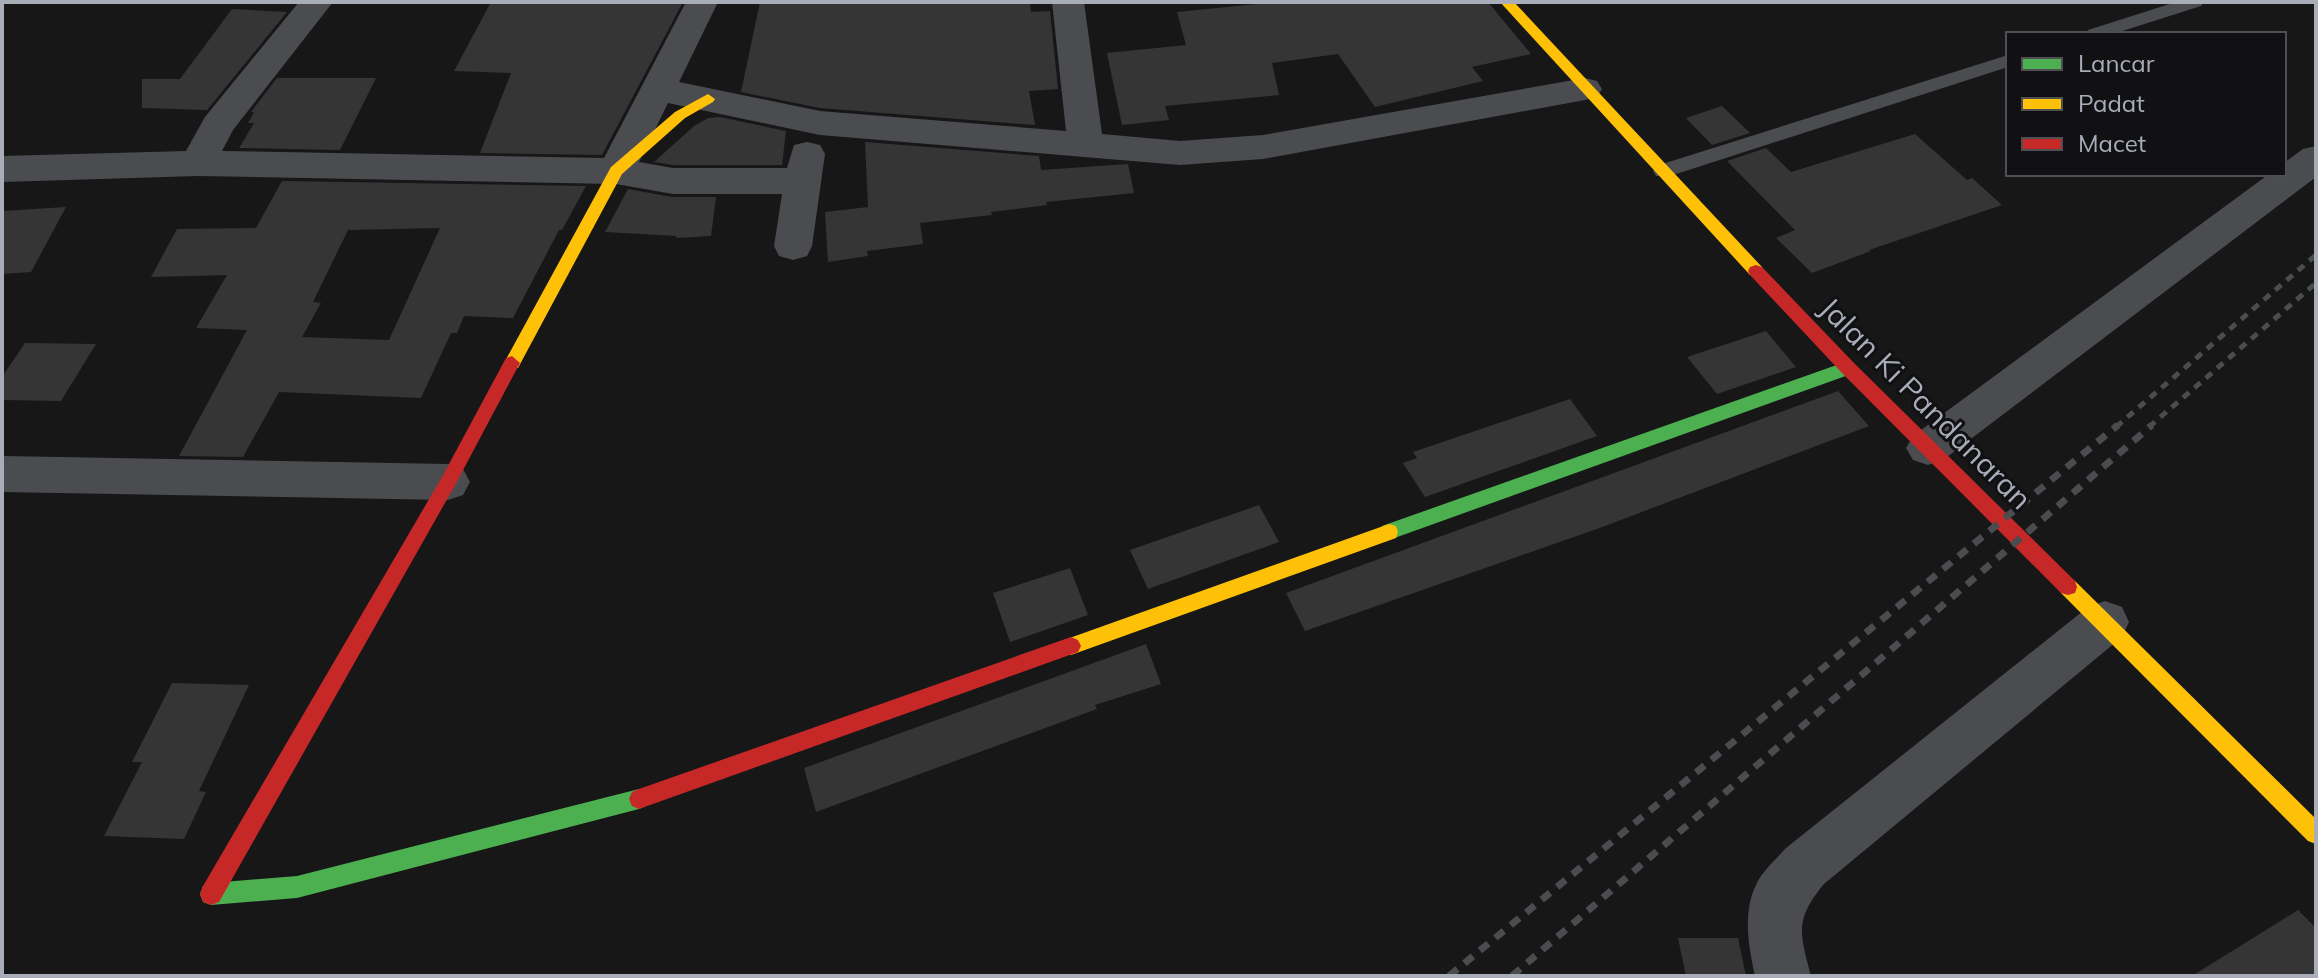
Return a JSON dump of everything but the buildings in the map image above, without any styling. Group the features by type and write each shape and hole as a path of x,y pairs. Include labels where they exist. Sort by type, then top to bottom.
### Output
{"street":[{"path":"198,163 218,125 317,2"},
{"path":"702,2 616,171 448,482 211,894 297,887 648,797 1848,368"},
{"path":"1068,2 1086,146"},
{"name":"Jalan Ki Pandanaran","path":"1507,2 1848,368 2316,834"},
{"path":"658,89 812,121 1180,153 1263,147 1585,89"},
{"path":"616,171 635,159 662,127 708,99"},
{"path":"793,246 812,121"},
{"path":"1928,448 2316,158"},
{"path":"2,169 198,163 616,171 673,181 803,181"},
{"path":"2,474 448,482"},
{"path":"1783,976 1774,938 1779,896 1805,866 2105,622"}],"lane":[{"path":"2100,32 2195,2"},
{"path":"1663,171 2006,62"}],"railway":[{"path":"2116,427 2316,255"},
{"path":"2149,427 2316,283"},
{"path":"1449,976 2118,425"},
{"path":"1512,976 2152,425"}],"traffic: fast":[{"path":"1389,532 1848,368"},
{"path":"211,894 297,887 639,799"}],"traffic: slow":[{"path":"1507,2 1756,271"},
{"path":"512,363 616,171 680,115 708,99"},
{"path":"1071,646 1389,532"},
{"path":"2068,587 2316,834"}],"traffic: jam":[{"path":"1756,271 1848,368 2068,587"},
{"path":"211,894 448,482 512,363"},
{"path":"639,799 1071,646"}]}
